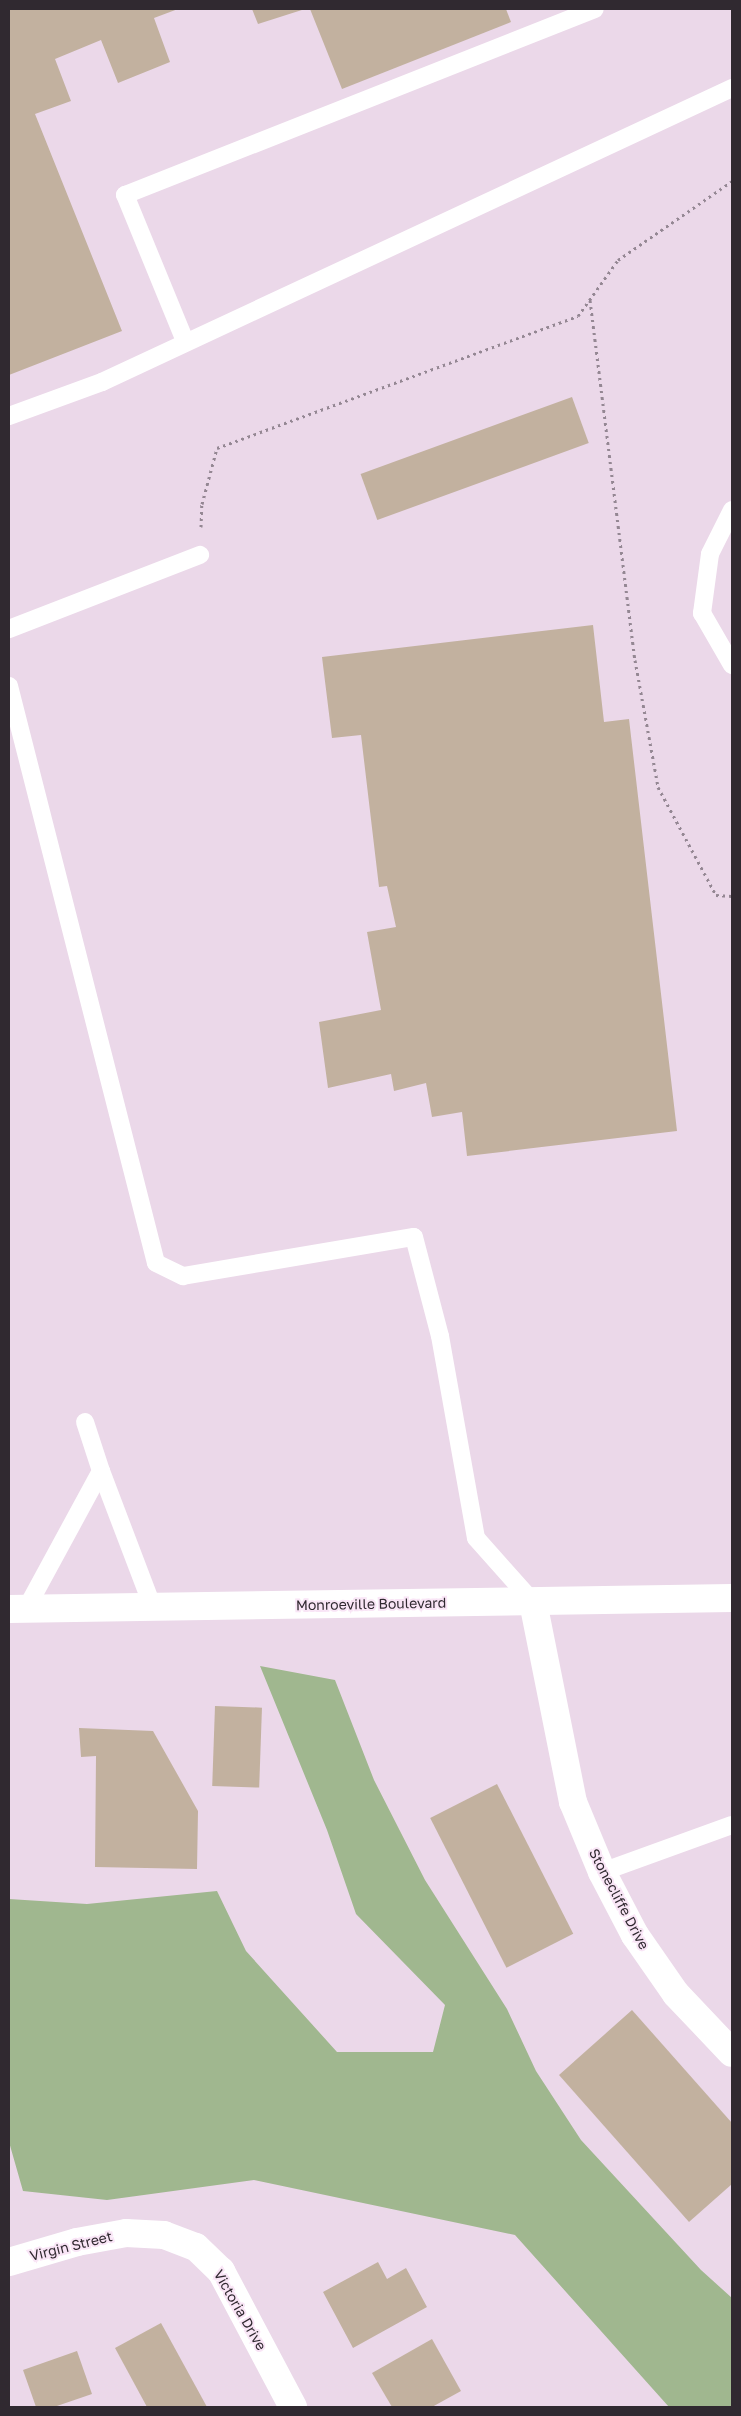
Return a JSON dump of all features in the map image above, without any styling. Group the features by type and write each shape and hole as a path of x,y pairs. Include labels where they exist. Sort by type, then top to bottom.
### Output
{"street":[{"name":"Monroeville Boulevard","path":"18,1609 732,1598"},
{"name":"Stonecliffe Drive","path":"533,1602 573,1802 602,1872 635,1935 676,1994 732,2053"},
{"name":"Virgin Street","path":"9,2262 86,2240 126,2233 164,2235"},
{"name":"Victoria Drive","path":"164,2235 196,2247 221,2271 293,2407"}],"lane":[{"path":"185,341 125,195 577,13 594,9"},
{"path":"9,416 102,382 185,341 732,88"},
{"path":"732,510 710,554 702,613 732,665"},
{"path":"9,629 200,555"},
{"path":"9,686 156,1263 182,1276 414,1238 440,1336 476,1538 533,1602"},
{"path":"85,1422 101,1471 153,1608"},
{"path":"18,1609 101,1471"},
{"path":"602,1872 732,1825"}],"path":[{"path":"200,555 202,504 217,448 578,316 618,260 732,181"},
{"path":"590,299 635,660 658,787 716,895 732,896"}],"green space":[{"path":"260,1666 335,1680 374,1780 425,1880 507,2009 536,2071 581,2140 701,2270 732,2298 732,2407 669,2407 515,2235 254,2180 107,2200 23,2191 9,2142 9,1899 87,1904 217,1891 246,1951 337,2052 433,2052 445,2005 356,1914 327,1830"}],"building":[{"path":"9,9 178,9 154,18 170,62 118,83 101,40 55,59 71,101 35,114 122,331 9,375"},
{"path":"252,9 305,9 258,24"},
{"path":"310,9 506,9 511,22 342,89"},
{"path":"572,397 589,443 377,520 361,474"},
{"path":"593,625 604,722 629,719 677,1131 467,1156 462,1112 432,1117 426,1083 394,1091 391,1074 328,1088 319,1022 381,1010 367,932 396,927 387,886 379,887 361,735 332,738 322,657"},
{"path":"215,1706 262,1708 259,1788 212,1786"},
{"path":"79,1728 153,1731 198,1811 197,1869 95,1867 96,1756 81,1757"},
{"path":"497,1784 573,1934 506,1968 430,1818"},
{"path":"632,2010 732,2123 732,2184 689,2222 559,2075"},
{"path":"378,2262 387,2279 406,2268 427,2307 353,2348 323,2292"},
{"path":"161,2323 207,2407 147,2407 115,2348"},
{"path":"432,2339 461,2391 432,2407 392,2407 372,2373"},
{"path":"77,2351 92,2394 54,2407 36,2407 23,2370"}]}
